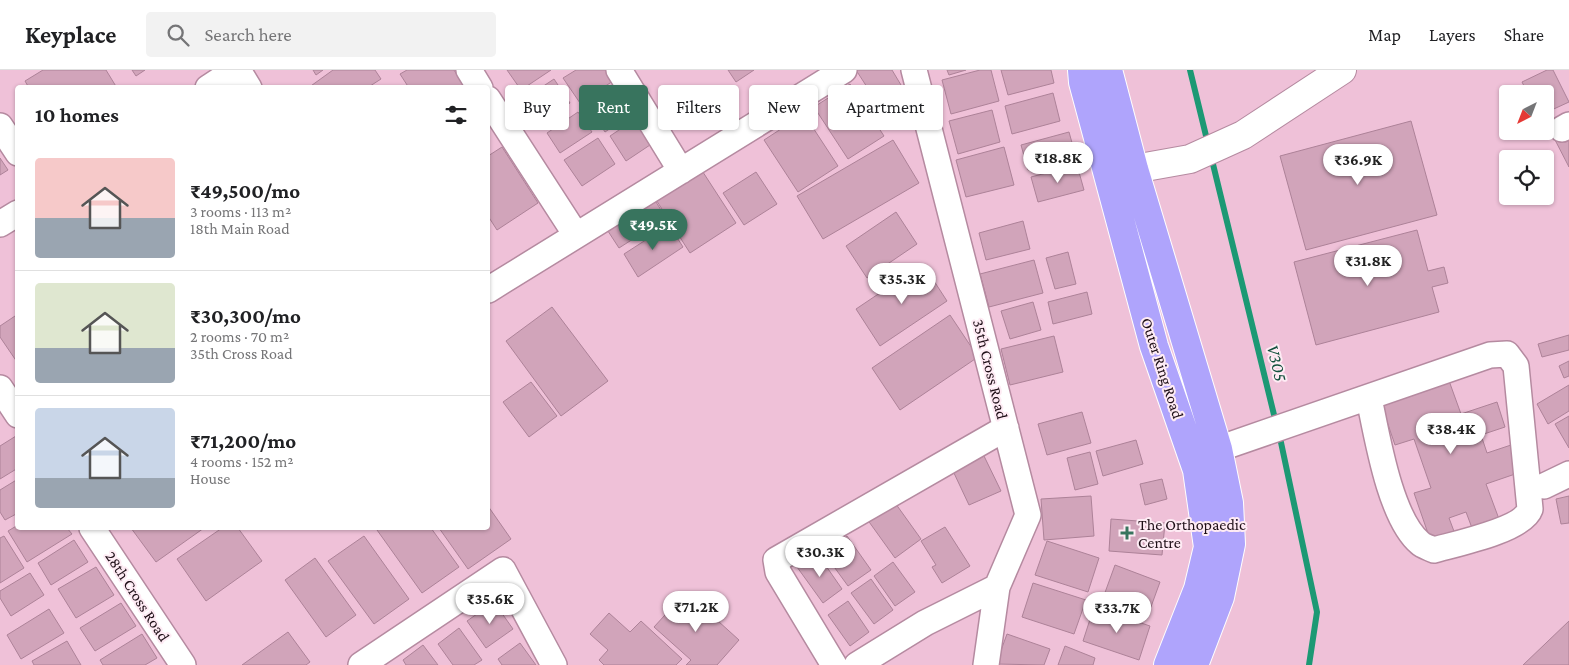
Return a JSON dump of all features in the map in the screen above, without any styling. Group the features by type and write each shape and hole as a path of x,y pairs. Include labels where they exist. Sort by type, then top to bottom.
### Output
{"highway":[{"name":"Outer Ring Road","path":"1082,70 1082,82 1154,346 1197,470 1208,547 1198,589 1168,665"},
{"name":"Outer Ring Road","path":"1108,70 1134,169 1218,450 1229,503 1231,544 1220,598 1194,665"}],"street":[{"path":"213,85 236,70 247,85"},
{"path":"469,70 478,85"},
{"path":"619,70 681,171"},
{"path":"490,289 844,70"},
{"name":"35th Cross Road","path":"914,70 1028,515 997,586 981,662"},
{"path":"1134,169 1190,159 1243,135 1342,70"},
{"path":"490,102 576,235"},
{"path":"0,126 15,148"},
{"path":"0,224 15,215"},
{"path":"1218,450 1490,355 1507,354 1516,366 1530,509 1528,516 1515,525 1434,550 1420,544 1405,524 1390,486 1368,398"},
{"path":"0,388 15,410"},
{"path":"834,665 778,572 776,560 1006,428"},
{"path":"1544,486 1569,474"},
{"name":"28th Cross Road","path":"93,530 183,665"},
{"path":"361,665 503,570 554,665"},
{"path":"857,665 925,623 997,586"}],"building":[{"path":"43,70 106,70 115,85 27,85 25,81"},
{"path":"132,70 145,70 136,76"},
{"path":"313,70 323,70 316,75"},
{"path":"333,70 375,70 381,79 372,85 312,85"},
{"path":"407,70 454,70 463,85 407,85 400,74"},
{"path":"507,70 551,70 528,85 518,85"},
{"path":"576,70 610,70 616,79 607,85 579,85 579,102 563,78"},
{"path":"728,70 754,70 736,82"},
{"path":"856,70 892,70 901,85 866,85"},
{"path":"947,70 966,70 949,75"},
{"path":"980,70 991,70 999,101 951,114 942,80"},
{"path":"1001,70 1051,70 1054,83 1008,95"},
{"path":"1547,70 1553,70 1569,102 1554,109 1554,85 1524,85 1522,82"},
{"path":"554,79 558,85 545,85"},
{"path":"1053,93 1060,121 1012,134 1005,106"},
{"path":"828,98 828,128 818,113 818,104"},
{"path":"992,110 1000,142 958,154 949,121"},
{"path":"578,112 579,130 591,130 592,132 560,153 547,133 551,130 569,130 569,118"},
{"path":"1411,121 1437,215 1306,250 1280,156"},
{"path":"1569,128 1569,167 1554,138 1554,136"},
{"path":"619,130 645,130 653,143 626,161 610,136"},
{"path":"779,130 814,130 838,166 798,192 764,140"},
{"path":"829,130 880,130 884,136 848,159"},
{"path":"1069,132 1076,157 1028,170 1021,145"},
{"path":"598,138 615,164 582,186 564,160"},
{"path":"893,140 919,183 823,239 797,196"},
{"path":"502,147 538,203 497,230 490,219 490,155"},
{"path":"1004,147 1014,185 966,197 956,160"},
{"path":"0,158 8,170 0,175"},
{"path":"1077,165 1084,190 1038,202 1031,177"},
{"path":"699,166 736,223 690,253 653,195"},
{"path":"756,172 777,204 744,225 723,193"},
{"path":"651,194 666,218 619,248 604,225"},
{"path":"896,212 917,244 867,278 846,246"},
{"path":"1023,221 1030,249 986,260 979,233"},
{"path":"669,225 683,247 638,277 624,254"},
{"path":"1417,230 1428,271 1444,267 1448,283 1432,287 1439,312 1316,345 1294,262"},
{"path":"1068,252 1076,284 1055,289 1046,258"},
{"path":"1034,260 1043,293 989,307 980,274"},
{"path":"923,264 947,301 880,346 856,309"},
{"path":"1087,292 1092,314 1053,324 1048,302"},
{"path":"1033,302 1041,330 1010,339 1001,311"},
{"path":"552,307 608,381 561,416 506,341"},
{"path":"950,315 978,357 900,410 872,368"},
{"path":"15,316 15,359 0,337 0,326"},
{"path":"1569,335 1569,350 1542,357 1538,344"},
{"path":"1054,336 1063,372 1010,385 1001,349"},
{"path":"1569,361 1569,376 1564,378 1559,366"},
{"path":"1448,378 1461,414 1497,402 1505,427 1481,435 1487,453 1511,445 1521,472 1486,484 1499,519 1472,528 1466,512 1449,518 1455,534 1431,542 1414,493 1431,488 1414,439 1395,445 1380,401"},
{"path":"531,382 557,416 529,437 503,402"},
{"path":"1569,385 1569,411 1548,424 1537,404"},
{"path":"1082,412 1091,443 1047,455 1038,424"},
{"path":"1569,416 1569,448 1555,424"},
{"path":"15,437 15,470 0,479 0,446"},
{"path":"1136,440 1143,464 1103,476 1096,451"},
{"path":"1090,452 1098,484 1075,490 1067,458"},
{"path":"984,456 1001,491 969,505 953,471"},
{"path":"1162,479 1167,499 1145,505 1140,484"},
{"path":"15,481 15,515 5,520 0,512 0,490"},
{"path":"1091,496 1094,536 1044,540 1041,499"},
{"path":"1569,496 1569,523 1561,524 1556,499"},
{"path":"893,500 921,539 895,558 867,519"},
{"path":"490,509 511,539 468,569 440,530 490,530"},
{"path":"1111,519 1165,523 1162,555 1109,551"},
{"path":"15,527 15,530 69,530 72,534 27,562 8,531"},
{"path":"945,527 970,566 942,583 932,567 936,565 921,541"},
{"path":"132,530 201,530 156,562"},
{"path":"219,530 239,530 262,561 206,601 177,559"},
{"path":"377,530 432,530 459,567 422,593"},
{"path":"4,536 24,568 0,583 0,538"},
{"path":"364,536 409,599 374,624 328,561"},
{"path":"847,536 871,570 848,586 824,553"},
{"path":"74,540 88,562 51,585 38,563"},
{"path":"1047,541 1099,558 1088,592 1035,575"},
{"path":"817,553 842,589 823,603 797,567"},
{"path":"315,558 356,615 326,637 285,580"},
{"path":"893,562 915,592 895,606 874,576"},
{"path":"1115,565 1160,582 1148,615 1103,598"},
{"path":"96,567 114,595 76,618 58,589"},
{"path":"30,573 44,595 11,616 0,598 0,591"},
{"path":"871,579 893,610 874,624 851,593"},
{"path":"1033,583 1086,600 1074,634 1022,617"},
{"path":"686,592 739,640 717,665 686,665 691,660 654,627"},
{"path":"848,601 869,632 850,646 828,615"},
{"path":"494,602 513,629 486,648 467,621"},
{"path":"121,603 136,626 95,651 80,628"},
{"path":"1094,607 1150,626 1139,660 1083,641"},
{"path":"49,609 64,633 21,659 7,635"},
{"path":"609,613 630,632 641,621 682,659 676,665 604,665 599,660 608,650 590,634"},
{"path":"1569,621 1569,665 1523,665"},
{"path":"459,628 482,660 474,665 453,665 438,644"},
{"path":"288,632 310,662 306,665 242,665"},
{"path":"142,634 157,658 145,665 103,665 100,660"},
{"path":"1007,634 1050,649 1044,665 996,664"},
{"path":"67,641 81,665 34,665 32,661"},
{"path":"520,643 536,665 502,665 498,659"},
{"path":"423,645 438,665 406,665 403,660"},
{"path":"1065,646 1095,658 1093,665 1058,665"}],"waterway":[{"name":"V305","path":"1190,70 1208,144"},
{"name":"V305","path":"1211,156 1276,423"},
{"name":"V305","path":"1279,433 1317,612 1309,665"}],"place":[{"name":"The Orthopaedic Centre","path":"1127,533"}]}
